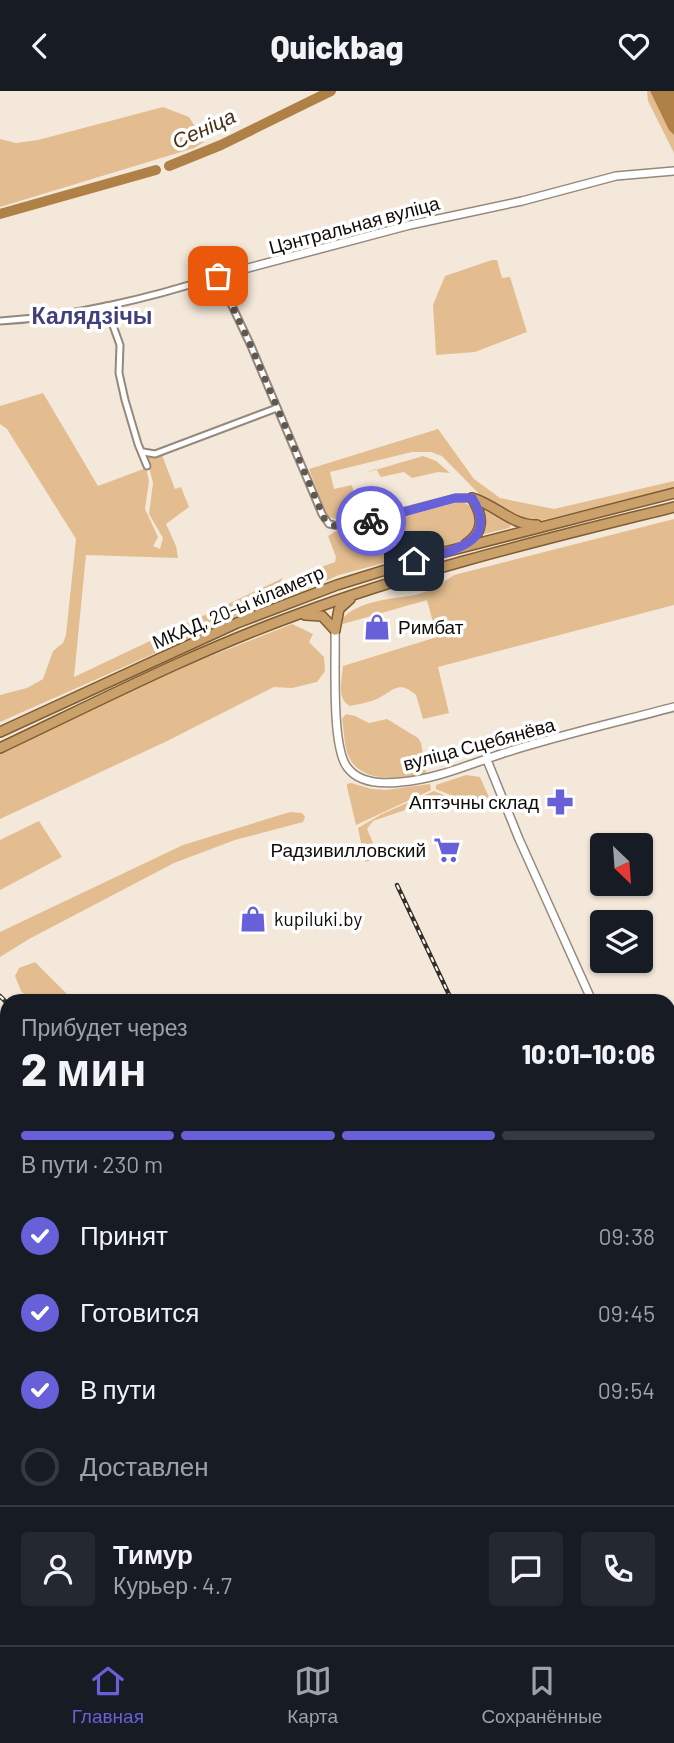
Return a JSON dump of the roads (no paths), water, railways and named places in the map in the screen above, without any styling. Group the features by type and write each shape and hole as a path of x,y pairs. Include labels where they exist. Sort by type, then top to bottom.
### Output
{"highway":[{"name":"МКАД, 20-ы кіламетр","path":"0,732 280,606 390,567 674,493"},
{"path":"472,498 481,500 527,525 550,524"},
{"path":"460,548 476,537 481,524 480,513 472,498"},
{"name":"МКАД, 20-ы кіламетр","path":"0,748 187,660 294,615 365,590 497,551 674,507"},
{"path":"335,630 337,614 342,605 365,590"},
{"path":"294,615 322,616 335,630"}],"street":[{"name":"Цэнтральная вуліца","path":"0,321 65,314 106,306 410,225 522,201 616,176 674,170"},
{"path":"218,276 251,346 322,514 329,524 344,527 455,498 472,498"},
{"path":"106,306 120,345 119,373 140,449 148,466"},
{"path":"140,449 144,453 155,454 277,408"},
{"name":"вуліца Сцебянёва","path":"335,630 338,733 343,761 356,776 371,782 401,782 435,776 674,707"},
{"path":"487,759 519,839 589,994"}],"waterway":[{"name":"Сеніца","path":"169,166 221,145 331,91"},
{"name":"Сеніца","path":"0,214 156,170"}],"railway":[{"path":"397,885 449,994"}],"place":[{"name":"Римбат","path":"377,627"},
{"name":"Аптэчны склад","path":"560,802"},
{"name":"Радзивилловский","path":"447,850"},
{"name":"kupiluki.by","path":"253,919"}],"district":[{"name":"Калядзічы","path":"92,316"}]}
